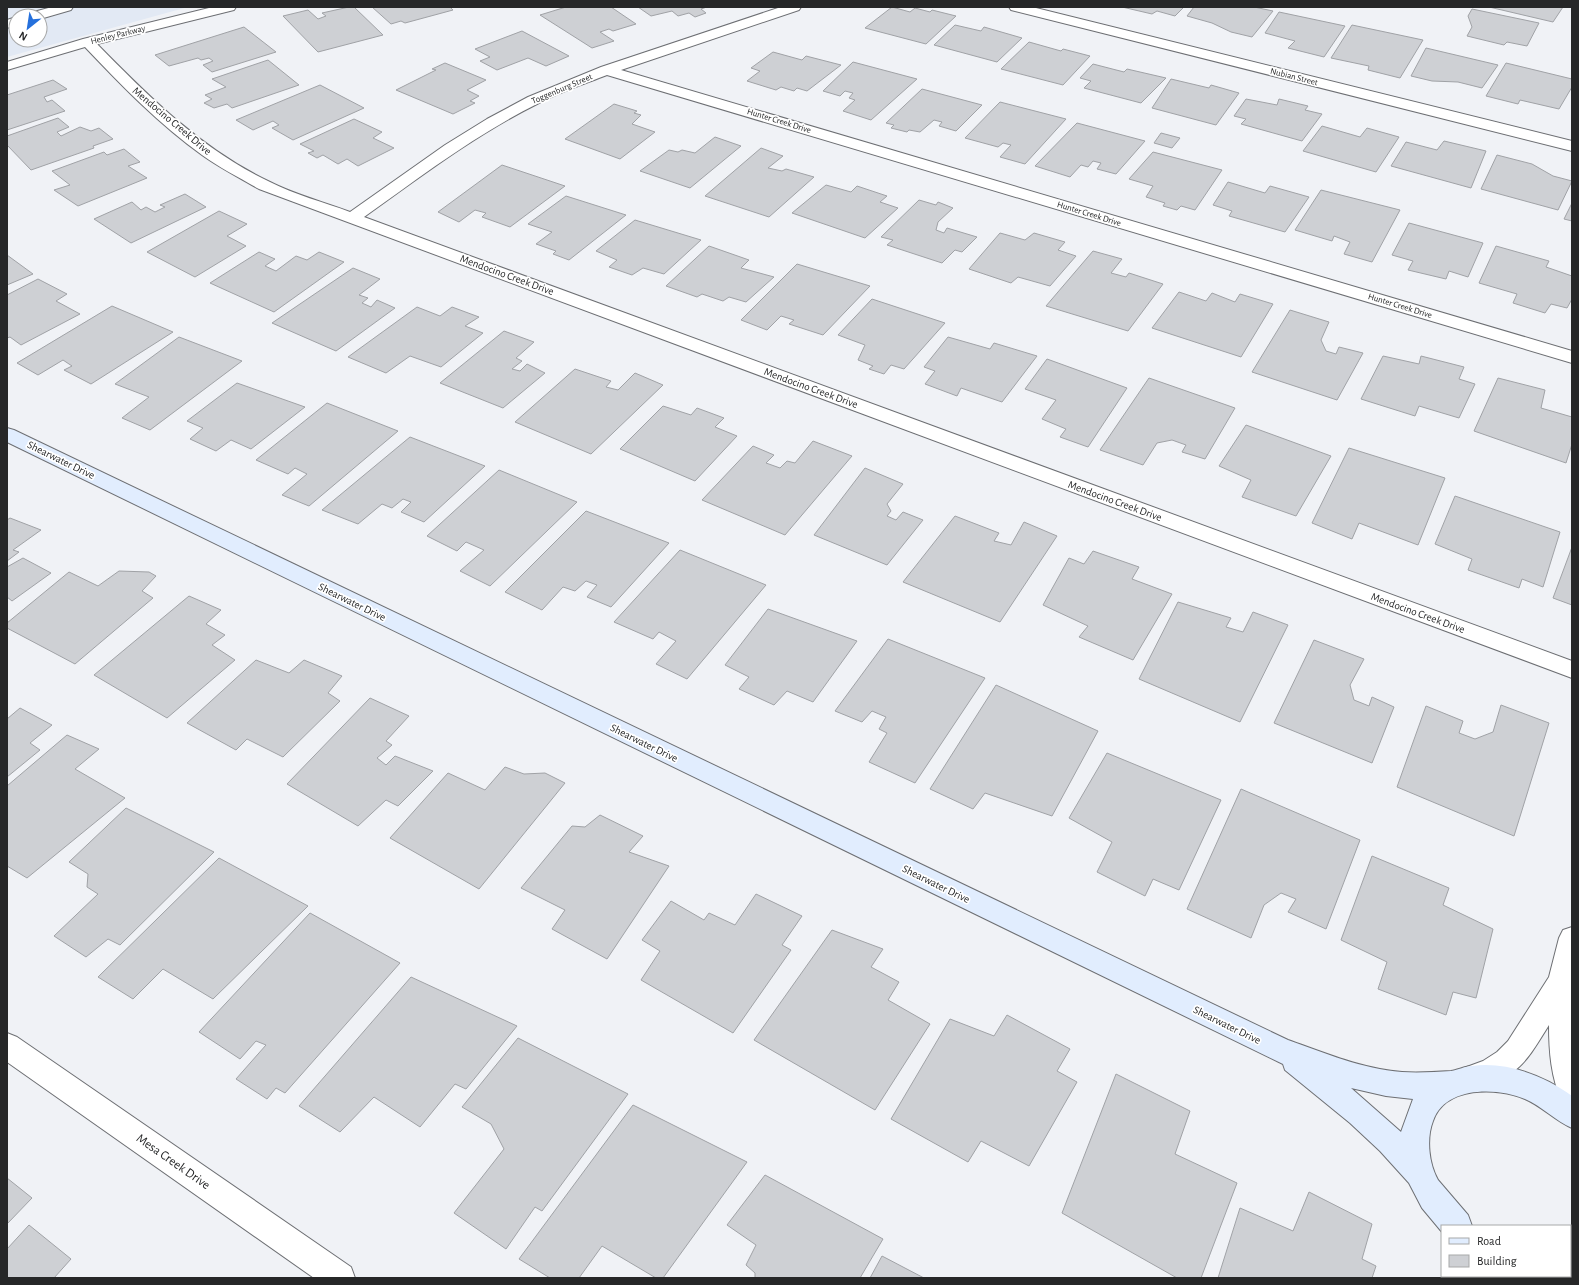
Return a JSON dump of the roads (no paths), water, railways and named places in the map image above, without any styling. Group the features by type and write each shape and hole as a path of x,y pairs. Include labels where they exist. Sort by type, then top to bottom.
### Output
{"street":[{"path":"48,12 66,7"},
{"name":"Henley Parkway","path":"7,66 88,42 213,9 229,7"},
{"name":"Toggenburg Street","path":"352,218 450,148 492,122 533,100 606,70 794,7"},
{"name":"Nubian Street","path":"1016,7 1572,146"},
{"name":"Mendocino Creek Drive","path":"88,42 135,93 208,153 265,186 1572,670"},
{"name":"Hunter Creek Drive","path":"606,70 1572,357"},
{"name":"Shearwater Drive","path":"7,434 1281,1051 1348,1074 1378,1082 1401,1085 1503,1078 1533,1088 1563,1105 1572,1114"},
{"path":"1572,938 1561,981 1563,1055 1567,1078 1572,1093"},
{"path":"1448,1220 1422,1178 1414,1148 1417,1121 1429,1099 1461,1081 1491,1071 1506,1061 1518,1050 1561,981"},
{"name":"Mesa Creek Drive","path":"7,1046 340,1278"},
{"name":"Shearwater Drive","path":"1281,1051 1367,1119 1405,1156 1422,1178"}]}
